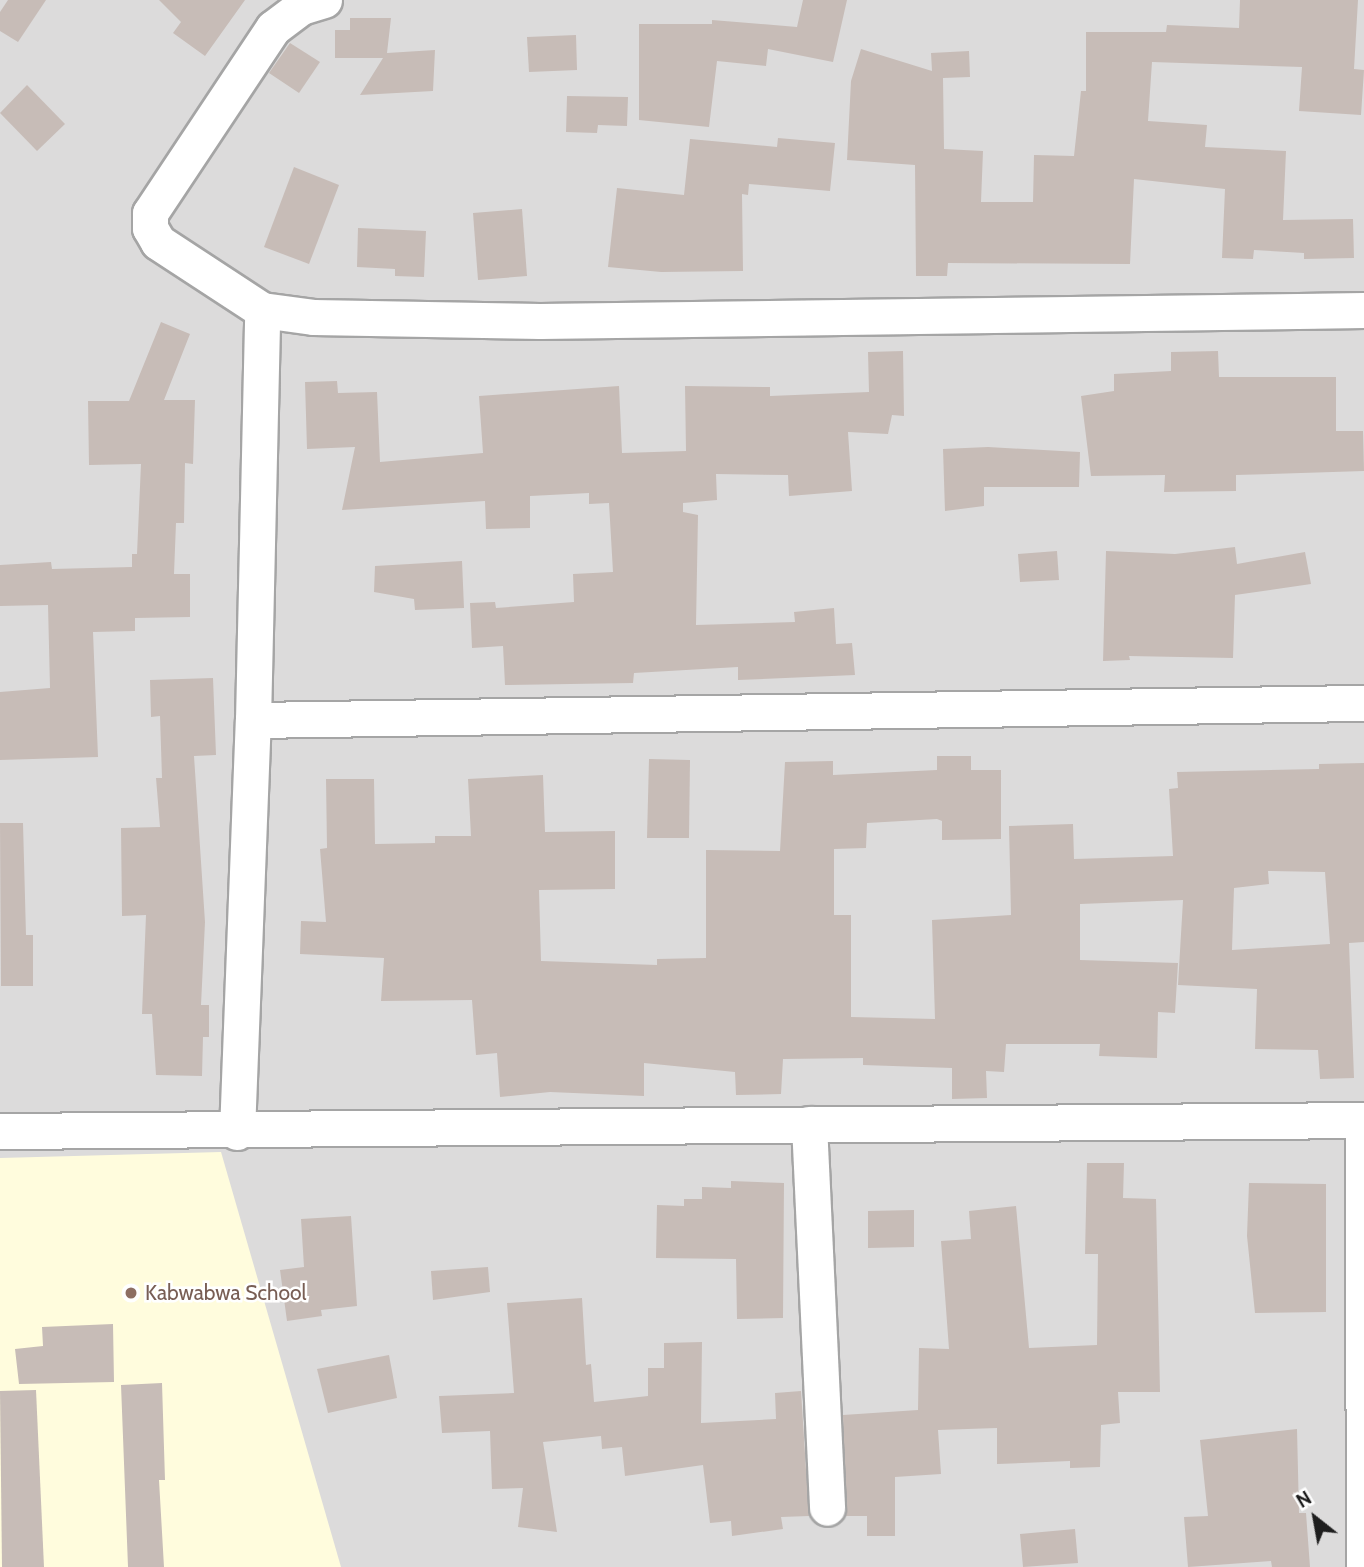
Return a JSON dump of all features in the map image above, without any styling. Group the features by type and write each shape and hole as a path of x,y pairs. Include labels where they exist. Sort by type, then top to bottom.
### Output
{"street":[{"path":"324,0 301,7 273,28 150,213 150,228 158,242 261,310 313,317 540,321 1364,310"},
{"path":"237,1132 253,720 261,310"},
{"path":"253,720 1364,704"},
{"path":"0,1131 237,1132 1364,1120 1364,1567"},
{"path":"809,1124 827,1508"}],"shaded area":[{"path":"0,0 1364,0 1364,1567 0,1567"},
{"name":"Kabwabwa School","path":"221,1152 341,1567 0,1567 0,1158"}],"building":[{"path":"8,0 46,0 18,42 0,31 0,12"},
{"path":"159,0 245,0 205,56 173,33 181,22"},
{"path":"803,0 847,0 833,62 768,49 766,66 717,61 709,127 639,120 639,24 712,24 712,20 797,27"},
{"path":"1240,0 1358,0 1354,69 1364,70 1361,115 1299,111 1302,67 1152,62 1148,121 1207,125 1205,147 1286,151 1283,220 1353,219 1354,258 1304,259 1304,253 1254,250 1253,259 1222,258 1225,189 1134,179 1130,264 948,263 947,276 916,276 915,165 847,160 851,81 861,49 932,71 931,53 969,51 970,77 943,78 944,149 983,151 981,202 1033,202 1034,155 1074,156 1081,91 1086,91 1086,32 1166,32 1167,25 1239,28"},
{"path":"350,18 391,18 387,53 435,50 433,91 360,95 383,58 335,58 335,30 350,30"},
{"path":"576,35 577,70 529,72 527,37"},
{"path":"290,43 320,62 299,93 269,73"},
{"path":"27,85 65,124 37,151 0,113"},
{"path":"567,96 628,97 627,126 598,125 597,133 566,132"},
{"path":"778,138 835,143 830,191 749,184 748,195 742,194 743,271 661,272 608,267 617,188 684,195 690,139 777,147"},
{"path":"294,167 339,185 309,264 264,247"},
{"path":"522,209 527,276 478,280 473,213"},
{"path":"358,228 426,231 424,277 395,276 395,269 357,267"},
{"path":"161,322 190,334 164,400 195,400 193,464 185,463 184,523 176,523 174,574 190,574 190,617 135,618 135,631 93,632 98,757 0,760 0,692 50,688 48,605 0,606 0,565 51,562 52,569 132,567 132,554 137,554 141,464 89,465 88,401 129,401"},
{"path":"903,351 904,416 892,415 888,434 848,432 852,491 789,496 788,475 716,474 717,500 683,503 683,512 698,515 696,625 795,622 794,612 834,608 836,644 852,643 855,675 738,680 738,667 634,673 633,683 505,685 503,646 472,648 470,603 495,602 496,608 574,602 573,574 613,572 609,503 589,504 589,493 530,496 530,528 486,529 485,501 342,510 355,447 307,449 305,382 337,381 338,393 377,392 380,462 483,453 479,396 619,386 622,453 686,451 685,386 770,387 770,396 869,392 868,352"},
{"path":"1218,351 1219,377 1336,377 1336,431 1363,431 1364,471 1236,475 1236,491 1164,492 1165,475 1091,476 1081,396 1114,391 1114,374 1171,371 1171,352"},
{"path":"988,447 1080,452 1079,487 984,487 984,506 945,511 943,449"},
{"path":"1235,547 1237,564 1305,552 1311,584 1235,595 1233,658 1129,656 1130,660 1103,661 1106,551 1175,554"},
{"path":"1057,551 1059,580 1020,582 1018,554"},
{"path":"462,561 464,608 415,610 414,599 374,592 375,566"},
{"path":"213,678 216,755 194,756 205,922 201,1005 209,1005 209,1037 203,1037 202,1076 156,1075 152,1014 142,1014 146,915 122,916 121,828 160,827 156,778 162,778 160,716 151,717 150,680"},
{"path":"937,756 971,756 971,770 1001,770 1001,839 942,840 942,821 937,819 867,823 866,848 834,849 834,915 851,915 851,1017 935,1019 932,920 1011,915 1009,826 1073,824 1074,859 1173,856 1169,789 1178,788 1177,772 1319,769 1319,764 1364,763 1364,942 1349,943 1354,1078 1320,1079 1318,1050 1255,1049 1257,989 1178,985 1183,900 1080,904 1080,960 1178,963 1175,1013 1158,1012 1157,1058 1099,1056 1100,1044 1006,1044 1004,1072 986,1071 987,1098 952,1099 952,1068 863,1065 863,1058 783,1059 781,1094 736,1095 735,1072 644,1063 644,1096 550,1092 500,1097 497,1053 476,1055 472,1000 381,1001 384,958 300,954 301,921 326,922 320,849 327,848 326,779 374,779 375,844 435,843 435,836 471,836 468,779 543,775 545,832 615,831 615,889 539,890 541,961 657,965 657,959 706,958 706,850 780,851 785,762 833,761 833,775 937,770","holes":["1268,871 1325,872 1330,944 1232,950 1234,888 1269,884"]},
{"path":"649,759 690,760 689,838 647,838"},
{"path":"0,823 23,823 26,935 33,935 33,986 1,986"},
{"path":"1087,1163 1124,1163 1123,1198 1156,1199 1160,1392 1118,1392 1120,1423 1101,1425 1100,1467 1070,1468 1070,1461 997,1464 997,1428 938,1430 941,1474 895,1477 895,1536 867,1536 867,1516 845,1516 843,1415 918,1410 919,1348 949,1349 941,1241 971,1239 969,1211 1016,1206 1029,1348 1097,1345 1098,1254 1085,1254"},
{"path":"731,1181 784,1183 783,1318 737,1319 736,1259 656,1258 657,1205 684,1206 684,1199 702,1199 702,1187 731,1188"},
{"path":"1249,1183 1326,1184 1326,1312 1255,1313 1247,1236"},
{"path":"914,1210 914,1247 868,1248 868,1211"},
{"path":"351,1216 357,1306 321,1310 322,1316 287,1321 280,1270 304,1267 301,1219"},
{"path":"488,1267 490,1292 433,1300 431,1271"},
{"path":"582,1298 586,1365 591,1364 594,1402 648,1396 648,1368 664,1368 664,1343 702,1342 701,1423 776,1419 775,1393 801,1391 809,1516 781,1517 783,1529 732,1536 731,1521 710,1523 703,1465 625,1476 622,1447 602,1449 601,1436 543,1442 557,1532 518,1527 523,1488 492,1489 490,1431 442,1433 439,1396 514,1393 507,1303"},
{"path":"113,1324 114,1382 19,1384 15,1349 43,1346 42,1327"},
{"path":"389,1355 397,1398 328,1413 317,1369"},
{"path":"162,1383 165,1480 159,1480 164,1567 128,1567 121,1385"},
{"path":"36,1390 44,1567 2,1567 0,1391"},
{"path":"1297,1429 1299,1513 1306,1513 1310,1567 1272,1567 1271,1561 1188,1567 1184,1517 1208,1516 1200,1440"},
{"path":"1075,1529 1078,1563 1023,1567 1020,1534"}],"place":[{"name":"Kabwabwa School","path":"131,1293"}]}
